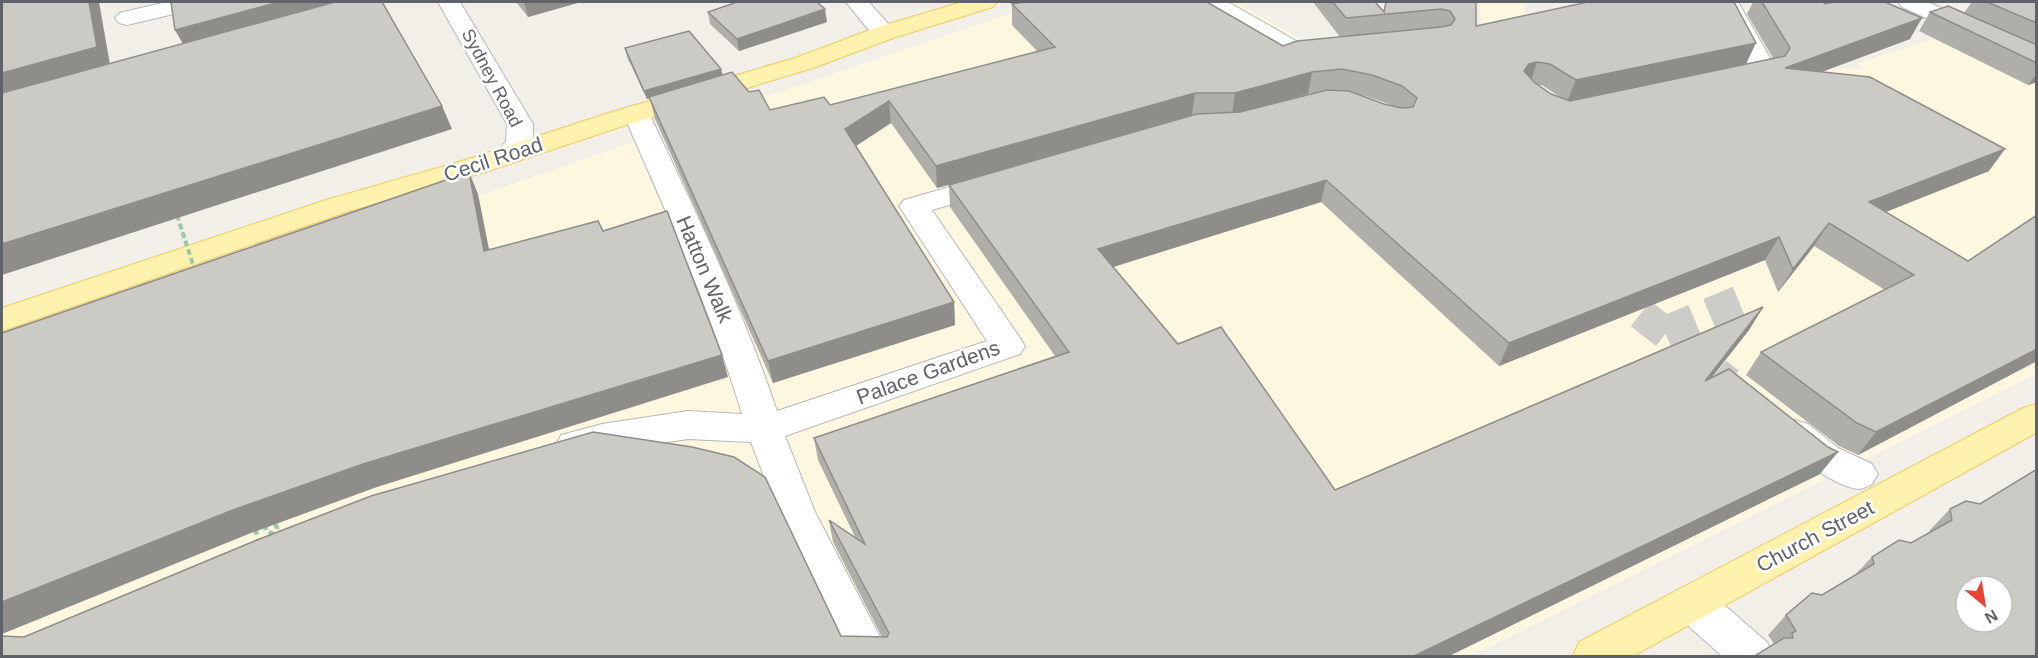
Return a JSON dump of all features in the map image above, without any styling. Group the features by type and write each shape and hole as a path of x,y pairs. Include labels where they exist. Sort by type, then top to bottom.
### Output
{"main road":[{"name":"Cecil Road","path":"2,320 336,206 807,62 884,33 985,2"},
{"name":"Church Street","path":"1594,657 2037,417"}],"street":[{"path":"127,18 195,2"},
{"name":"Sydney Road","path":"449,2 520,124 520,142 510,154"},
{"path":"857,2 884,33"},
{"path":"1212,2 1294,49 1308,51 1354,46"},
{"path":"1708,82 1764,70 1727,2"},
{"path":"1910,2 2037,59"},
{"name":"Hatton Walk","path":"636,113 680,209 735,342 775,461 797,514 869,657"},
{"name":"Palace Gardens","path":"765,429 1008,346 915,206 1015,177"},
{"path":"1773,417 1825,458 1859,474"},
{"path":"538,455 602,438 688,425 765,429"},
{"path":"1692,603 1752,657"}],"path":[{"path":"174,206 199,282"},
{"path":"264,518 266,531 273,534 276,528 270,508"},
{"path":"254,522 260,548"}],"shaded area":[{"path":"1045,2 1235,2 1300,39 1423,28 1481,31 1480,2 1524,2 1527,35 1481,56 1561,120 1805,69 1864,69 1858,63 1951,34 2036,74 2036,374 1471,656 2,656 2,362 696,120"}],"building":[{"path":"2,2 89,2 97,47 2,73"},
{"path":"171,2 279,2 175,30"},
{"path":"335,2 382,2 442,106 2,244 2,93"},
{"path":"737,2 817,2 825,9 737,39 708,12"},
{"path":"1024,2 1207,2 1283,46 1297,41 1441,27 1451,25 1455,19 1450,11 1441,9 1346,18 1333,2 1375,2 1384,12 1386,2 1476,2 1476,26 1588,2 1734,2 1756,43 1576,80 1550,64 1537,62 1529,64 1524,71 1534,82 1551,94 1570,101 1785,56 1790,48 1762,2 1823,2 1825,4 1885,2 1922,18 1785,68 1870,77 2005,149 1869,202 1968,261 2037,215 2037,349 1876,432 1857,423 1761,352 1914,275 1829,223 1793,269 1779,237 1509,343 1326,180 1098,249 1178,344 1221,327 1335,490 1763,307 1705,381 1729,369 1828,447 1838,452 1412,657 2,657 2,636 24,637 257,540 371,496 593,432 692,447 734,457 765,477 841,636 887,637 889,633 829,520 865,544 814,438 1069,352 949,185 1197,114 1240,112 1327,90 1349,91 1402,108 1413,107 1417,98 1402,86 1372,75 1342,69 1312,72 1235,93 1195,93 936,166 889,101 845,129 954,302 768,361 649,97 732,72 749,92 759,90 770,110 824,97 830,105 1055,47 1012,4"},
{"path":"1987,2 2037,2 2037,23"},
{"path":"1948,6 2037,45 2037,63 1930,12"},
{"path":"689,31 721,69 644,91 625,48"},
{"path":"469,172 484,251 598,221 603,231 667,211 722,355 363,464 233,510 2,602 2,333"},
{"path":"2037,469 2037,657 1753,657 1784,638 1793,638 1792,633 1796,631 1786,615 1812,593 1822,595 1874,564 1872,557 1899,540 1911,543 1952,520 1950,509 1966,501 1980,504"}],"tunnel":[{"path":"1603,284 1729,383"},
{"path":"1665,332 1750,297"}]}
